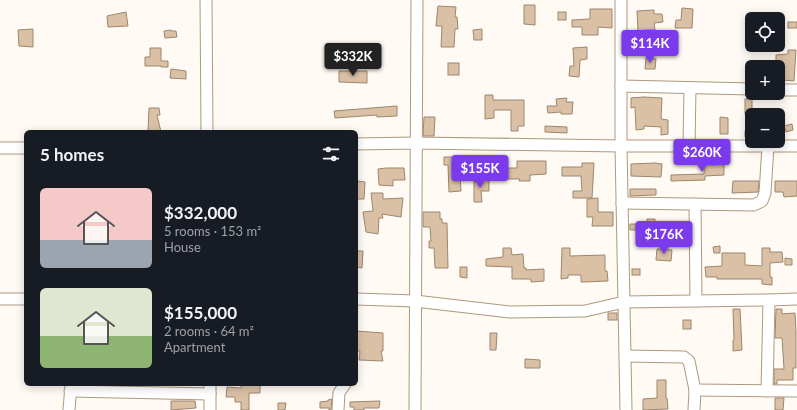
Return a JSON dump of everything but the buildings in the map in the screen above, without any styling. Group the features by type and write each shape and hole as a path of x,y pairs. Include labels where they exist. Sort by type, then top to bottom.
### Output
{"street":[{"path":"206,0 207,130"},
{"path":"416,410 417,0"},
{"path":"621,0 621,146 626,410"},
{"path":"621,86 745,89"},
{"path":"689,146 690,88"},
{"path":"785,90 797,90"},
{"path":"358,144 416,143 745,146"},
{"path":"785,146 797,146"},
{"path":"0,148 24,148"},
{"path":"622,203 754,205 762,201 765,194 768,148"},
{"path":"695,204 696,301"},
{"path":"0,299 24,299"},
{"path":"358,299 416,301 510,312 586,311 624,302 797,299"},
{"path":"767,391 769,300"},
{"path":"625,356 687,358 690,361 695,390 694,410"},
{"path":"338,410 339,393 343,386"},
{"path":"69,410 70,388 210,389 210,410"},
{"path":"695,390 797,391"}]}
